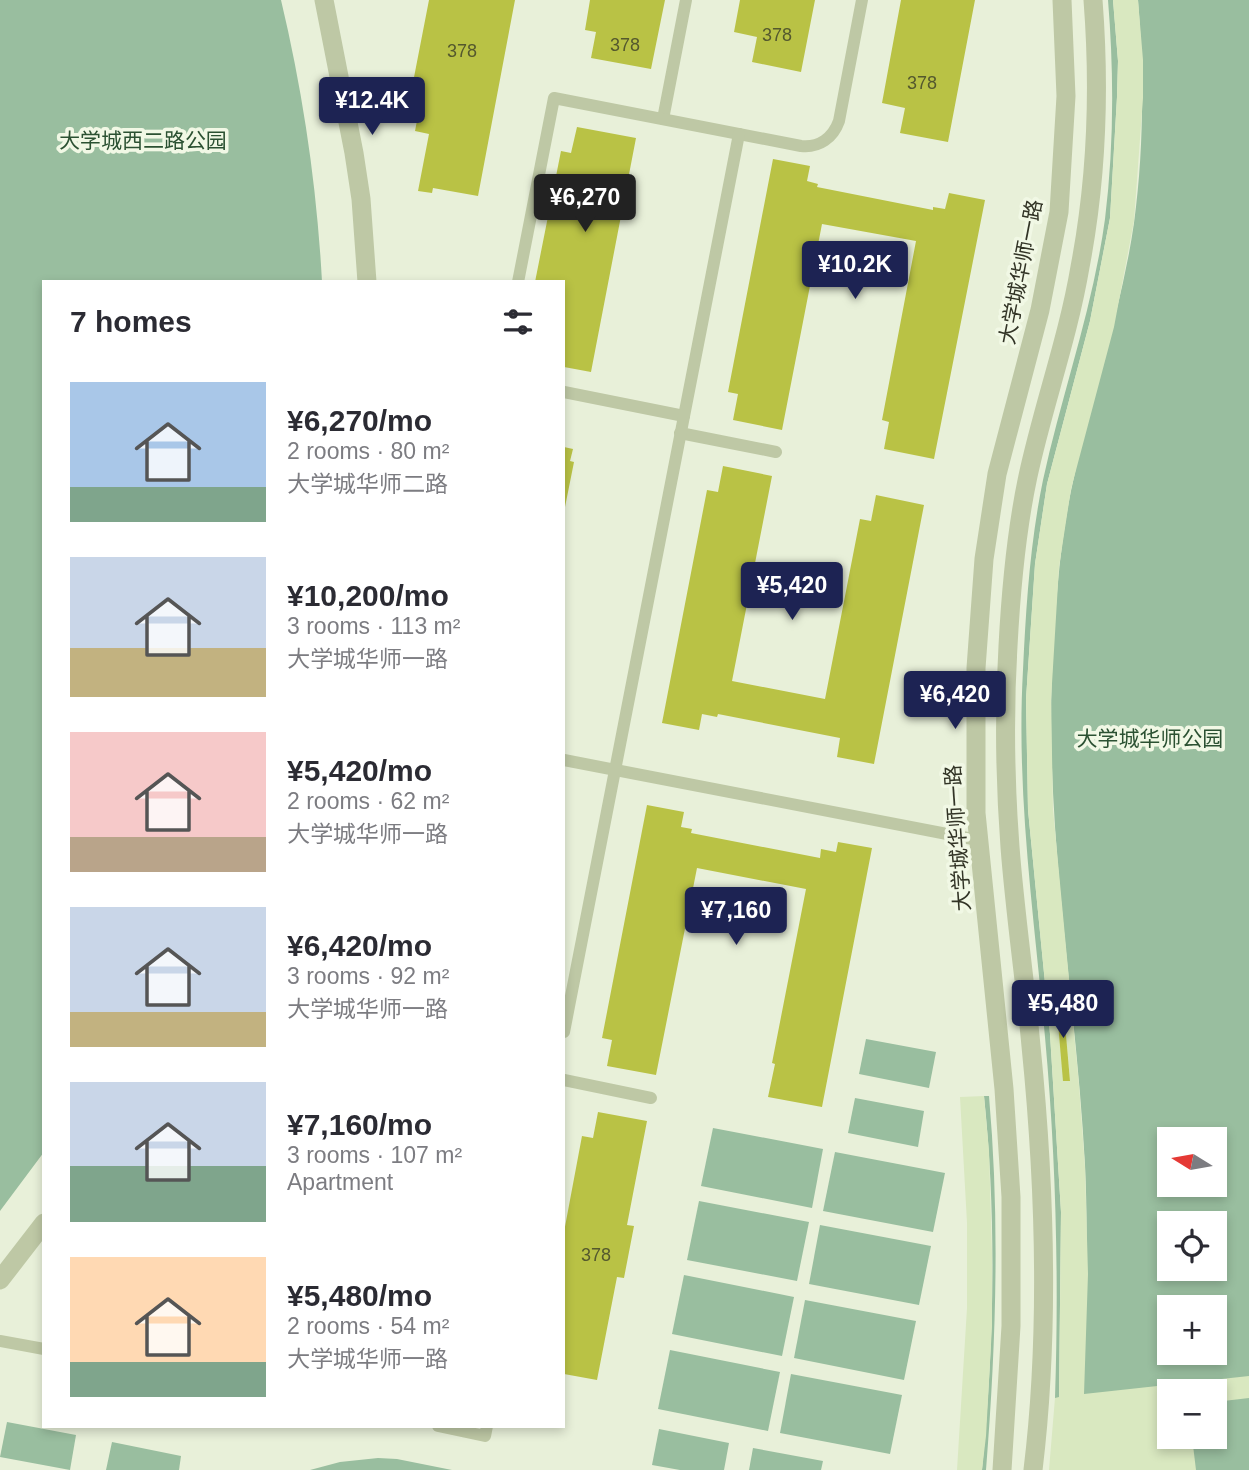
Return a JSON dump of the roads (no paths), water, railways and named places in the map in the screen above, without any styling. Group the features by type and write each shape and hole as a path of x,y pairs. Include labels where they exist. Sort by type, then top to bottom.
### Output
{"street":[{"path":"324,0 347,107 358,176 367,280"},
{"name":"大学城华师一路","path":"1002,1470 1011,1337 1011,1197 1004,1089 978,840 975,699 984,559 997,474 1040,310 1059,212 1066,96 1062,0"},
{"path":"1033,1470 1042,1327 1042,1196 1031,1044 1010,849 1006,780 1006,689 1012,590 1020,519 1035,442 1070,317 1089,215 1097,97 1093,0"},
{"path":"0,1280 42,1226"}],"lane":[{"path":"663,119 686,0"},
{"path":"518,280 554,98 807,147 819,144 830,137 839,121 862,0"},
{"path":"565,1027 738,134"},
{"path":"565,392 684,416"},
{"path":"680,433 776,452"},
{"path":"565,760 978,840"},
{"path":"565,1080 651,1098"},
{"path":"0,1341 42,1349"},
{"path":"447,1428 485,1436 487,1428"}],"park label":[{"name":"大学城西二路公园","path":"143,141"},
{"name":"大学城华师公园","path":"1150,739"}]}
